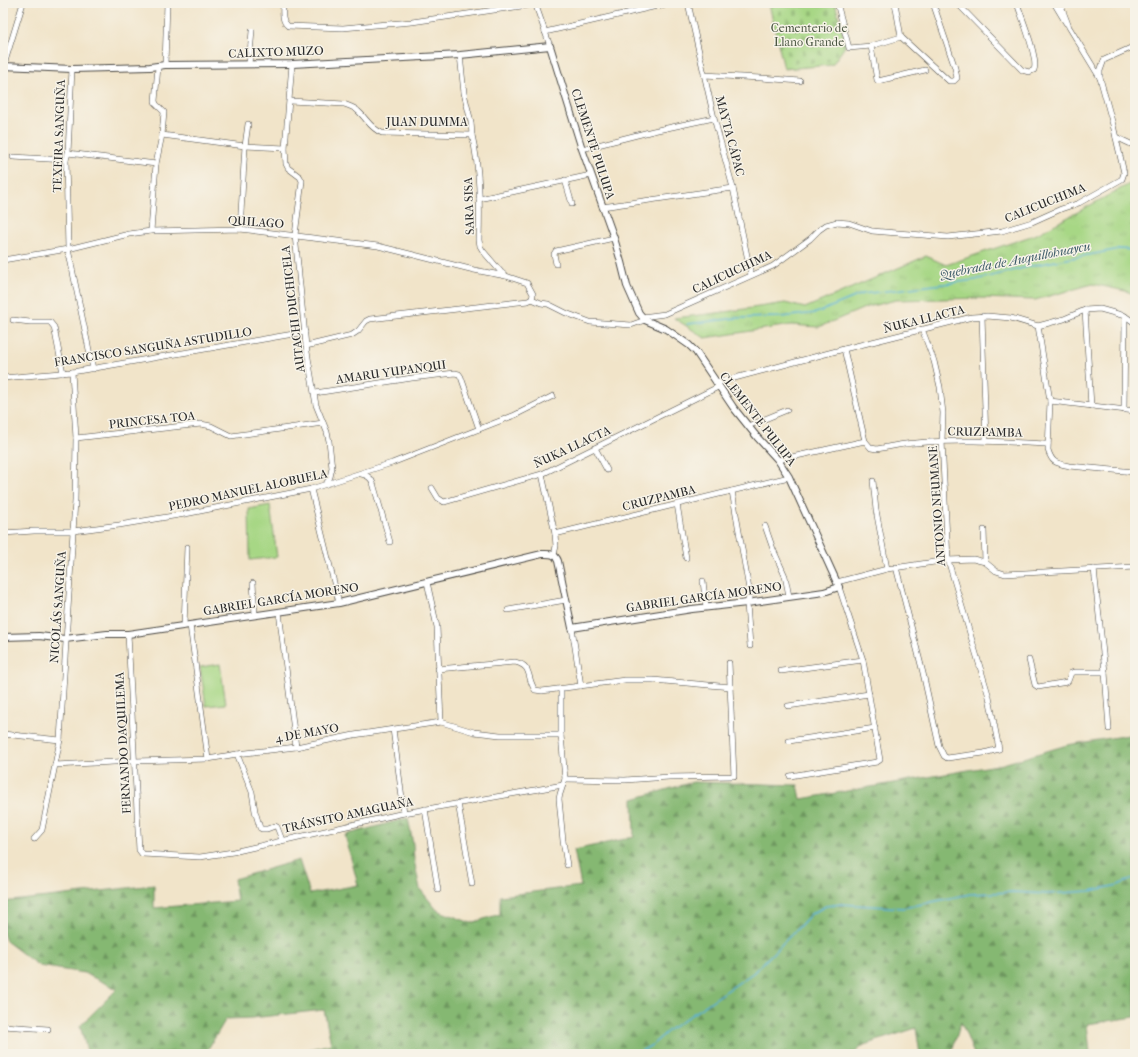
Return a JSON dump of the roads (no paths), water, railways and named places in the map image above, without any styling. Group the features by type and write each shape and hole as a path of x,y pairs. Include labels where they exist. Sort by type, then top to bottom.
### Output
{"street":[{"path":"3,67 23,3"},
{"path":"165,65 167,3"},
{"path":"283,3 284,21 288,26 343,28 412,22 535,4"},
{"path":"545,32 670,3"},
{"name":"MAYTA CÁPAC","path":"688,3 714,118 733,188 751,275"},
{"path":"837,3 849,48 871,46 901,37"},
{"path":"895,3 901,37 949,81 954,81 956,78 955,68 933,3"},
{"path":"957,3 1022,70 1029,72 1034,70 1036,66 1032,48 1017,3"},
{"path":"1054,3 1069,27"},
{"name":"CALICUCHIMA","path":"532,299 548,304 590,322 631,325 644,318 664,314 773,266 810,239 826,225 837,222 849,223 872,231 948,237 1002,231 1032,222 1079,202 1122,179 1124,174 1116,137 1110,110 1100,78 1069,27 1060,3"},
{"name":"CLEMENTE PULUPA","path":"535,4 550,46 582,149 614,238 627,286 639,313 644,318 666,329 689,345 696,352 717,385 748,426 778,460 789,477 838,585 863,660 880,760 877,762 790,776"},
{"path":"249,64 252,31"},
{"name":"CALIXTO MUZO","path":"3,67 72,69 158,67 165,65 292,64 460,55 550,46"},
{"path":"871,46 878,81 925,70"},
{"path":"1100,78 1100,71 1104,60 1135,46"},
{"name":"JUAN DUMMA","path":"290,100 344,104 352,106 376,130 382,133 472,135 471,122 464,93 460,55"},
{"name":"AUTACHI DUCHICELA","path":"292,64 285,148 286,166 300,176 302,181 295,235 306,346 316,405 329,441 332,468 330,477 326,484"},
{"path":"151,231 156,164 162,135 164,112 155,101 158,67"},
{"name":"TEXEIRA SANGUÑA","path":"72,69 68,153 66,160 68,249 93,369"},
{"path":"704,75 800,82"},
{"path":"582,149 653,131 714,118"},
{"path":"240,229 245,146 248,124"},
{"path":"162,135 245,146 285,148"},
{"name":"SARA SISA","path":"472,135 479,182 480,246 487,256 506,276 527,283 533,294 532,299"},
{"path":"1116,137 1135,146"},
{"path":"68,153 156,164"},
{"path":"14,157 66,160"},
{"path":"479,199 591,175"},
{"path":"565,180 572,204"},
{"path":"602,207 733,188"},
{"name":"QUILAGO","path":"3,260 68,249 129,234 151,231 240,229 378,246 474,270 506,276"},
{"path":"556,264 554,254 556,251 614,238"},
{"path":"306,346 352,335 370,319 528,301 532,299"},
{"path":"1135,323 1125,316 1100,309 1085,310 1064,319 1038,326 1050,401 1048,444 1050,457 1058,464 1068,466 1135,472"},
{"path":"1085,310 1091,406"},
{"path":"982,316 986,441"},
{"name":"ÑUKA LLACTA","path":"432,488 438,498 444,502 542,474 717,385 844,349 972,317 987,316 1011,318 1038,326"},
{"path":"1124,410 1125,316"},
{"path":"13,320 50,322 54,327 63,373"},
{"name":"ANTONIO NEUMANE","path":"896,567 923,673 939,746 944,756 947,758 984,753 999,749 989,697 948,560 942,441 943,413 940,387 934,361 922,330"},
{"name":"FRANCISCO SANGUÑA ASTUDILLO","path":"3,378 93,369 305,332"},
{"path":"778,460 865,441 844,349"},
{"name":"NICOLÁS SANGUÑA","path":"34,839 42,830 60,740 73,531 76,438 72,372"},
{"name":"AMARU YUPANQUI","path":"314,393 455,373 461,377 479,429"},
{"name":"PEDRO MANUEL ALOBUELA","path":"3,533 73,531 119,526 311,488 392,463 515,415 553,396"},
{"path":"1050,401 1135,411"},
{"path":"748,426 787,410"},
{"name":"PRINCESA TOA","path":"76,438 201,424 211,426 231,436 323,423"},
{"name":"CRUZPAMBA","path":"865,441 871,448 877,449 914,443 942,441 986,441 1048,444"},
{"path":"595,448 607,470"},
{"path":"360,473 371,478 374,483 390,542"},
{"path":"542,474 555,534 556,546 554,555 557,557 572,628 581,686"},
{"name":"CRUZPAMBA","path":"555,534 789,477"},
{"path":"873,481 876,510 887,569"},
{"path":"311,488 339,603"},
{"path":"732,491 750,595 747,603 750,646"},
{"path":"677,504 686,558"},
{"path":"765,526 785,576 789,596"},
{"path":"984,530 985,562"},
{"path":"187,547 187,626 208,760"},
{"name":"GABRIEL GARCÍA MORENO","path":"3,637 39,636 66,639 107,634 128,634 187,626 339,603 542,554 554,555"},
{"path":"838,585 887,569 948,560 973,559 985,562 996,571 1005,574 1135,567"},
{"path":"1094,569 1105,672 1109,729"},
{"path":"703,581 706,607"},
{"path":"427,582 437,628 441,722"},
{"path":"254,583 255,615"},
{"name":"GABRIEL GARCÍA MORENO","path":"572,628 706,607 747,603 824,592 838,585"},
{"path":"508,610 566,600"},
{"path":"279,612 296,747"},
{"name":"FERNANDO DAQUILEMA","path":"128,634 139,850"},
{"path":"781,670 863,660"},
{"path":"1029,660 1035,685 1038,687 1067,682 1071,673 1074,672 1105,672"},
{"path":"438,669 515,662 523,664 526,667 531,684 535,690 542,692 625,680 653,680 731,686 729,663"},
{"name":"TRÁNSITO AMAGUAÑA","path":"139,850 142,854 200,857 233,852 404,813 564,782 669,777 734,776 731,686"},
{"path":"561,689 561,735 564,782 559,799 567,865"},
{"path":"788,706 869,694"},
{"name":"4 DE MAYO","path":"55,765 134,761 208,760 237,754 296,747 354,735 441,722 474,732 500,735 561,735"},
{"path":"790,741 875,728"},
{"path":"393,729 404,813"},
{"path":"3,734 60,740"},
{"path":"237,754 252,792 260,828 267,829 275,826 277,827 282,840"},
{"path":"458,803 472,884"},
{"path":"425,809 438,890"},
{"path":"3,1026 48,1029"}],"waterway":[{"name":"Quebrada de Auquillohuaycu","path":"687,324 737,318 781,317 816,313 862,294 975,280 1040,264 1120,249 1135,250"},
{"path":"634,1054 652,1045 669,1030 753,973 811,914 826,906 841,904 903,908 970,894 1013,892 1047,894 1090,891 1118,885 1135,878"}],"park label":[{"name":"Cementerio de Llano Grande","path":"809,35"}]}
